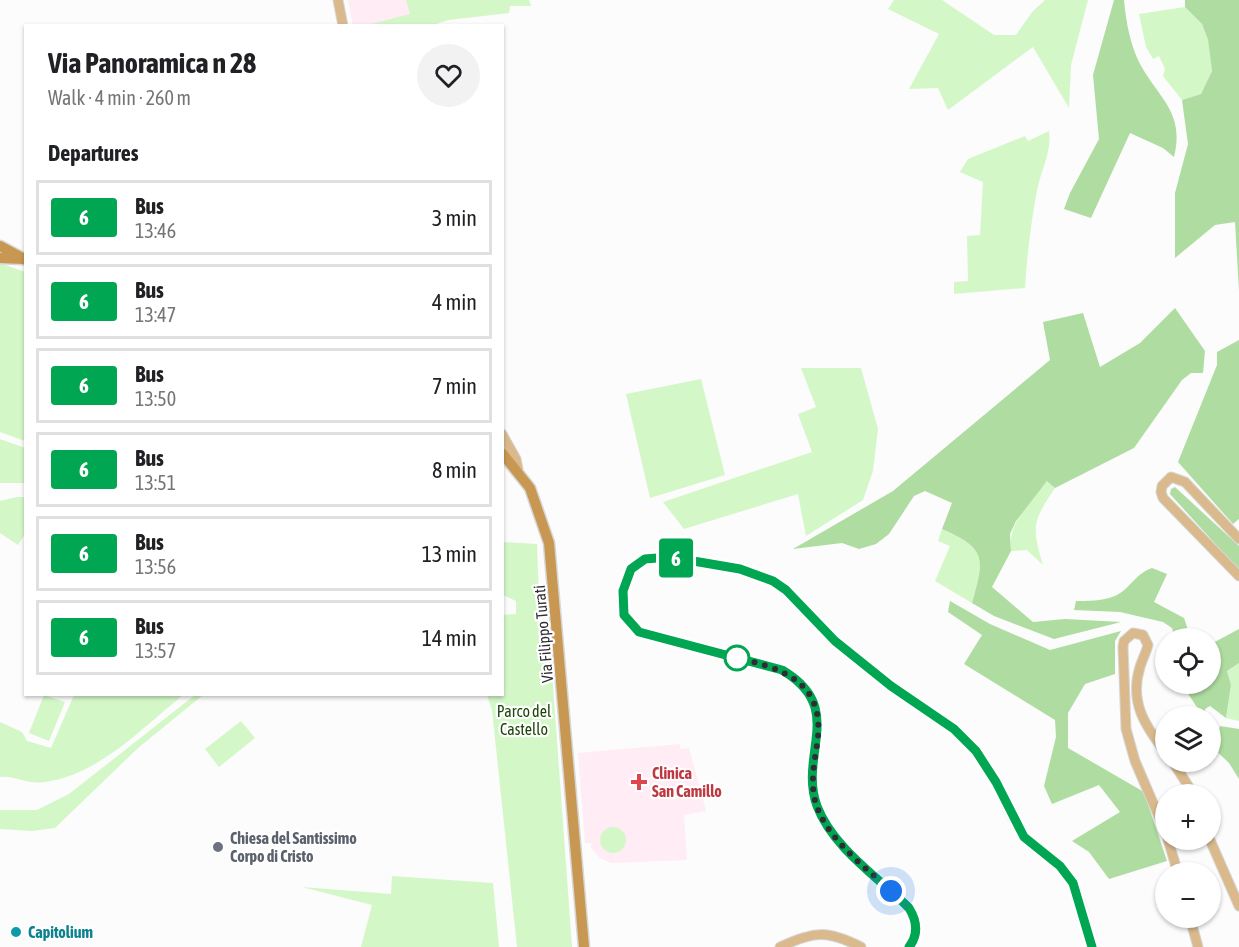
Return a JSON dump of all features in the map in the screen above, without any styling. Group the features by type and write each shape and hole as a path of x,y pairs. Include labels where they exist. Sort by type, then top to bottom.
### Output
{"main road":[{"path":"0,246 14,252 24,260"},
{"path":"0,258 24,260"},
{"name":"Via Filippo Turati","path":"504,455 518,470 540,512 551,557 584,947"}],"street":[{"path":"338,0 343,24"},
{"path":"504,438 516,459 518,470"},
{"path":"1239,539 1185,482 1171,477 1166,480 1161,492 1163,498 1239,576"},
{"path":"909,947 916,934 914,916 909,908 837,839 816,805 813,777 818,718 815,704 809,693 802,684 782,670 639,632 624,615 623,591 626,578 638,563 655,556 670,557 740,569 773,581 786,590 835,641 891,686 954,729 987,766 1024,837 1060,866 1073,883 1092,947"},
{"path":"1155,738 1144,724 1136,704 1137,679 1148,645 1143,635 1133,633 1124,641 1123,647 1125,729 1135,761 1155,807"},
{"path":"1214,850 1239,906"},
{"path":"1193,928 1198,947"},
{"path":"780,947 815,933 837,936 861,947"}],"shaded area":[{"path":"348,0 529,0 531,6 510,6 509,13 448,20 436,24 353,24"},
{"name":"Clinica San Camillo","path":"680,744 680,749 689,748 706,811 684,815 687,860 611,863 600,858 591,848 591,843 585,843 578,753","holes":["615,827 626,838 626,843 617,853 607,852 602,847 600,838 606,830"]}],"green space":[{"path":"406,0 529,0 531,6 510,6 509,13 448,20 436,24 371,24 410,14"},
{"path":"894,0 942,0 994,35 1016,35 1032,12 1045,0 1088,0 1071,65 1069,108 1033,47 948,110 938,88 909,89 939,34 888,9"},
{"path":"1114,0 1124,0 1127,25 1134,49 1140,64 1173,117 1176,142 1174,157 1163,148 1130,133 1091,218 1064,209 1099,139 1093,75"},
{"path":"1185,0 1239,0 1239,290 1235,222 1215,225 1175,258 1175,193 1188,144 1182,100 1201,94 1212,71 1208,40 1202,24 1185,7"},
{"path":"1185,7 1202,24 1208,40 1212,71 1201,94 1182,100 1163,76 1165,69 1159,56 1153,59 1146,47 1139,14"},
{"path":"1049,131 1048,153 1037,190 1033,215 1025,288 954,294 954,282 968,281 967,236 980,235 983,182 960,172 968,159 1025,136 1028,141"},
{"path":"0,263 24,272 24,441 0,432"},
{"path":"1175,308 1205,351 1203,373 1191,373 1182,380 1134,448 1055,488 1047,481 1016,521 1010,534 1011,551 992,587 1033,622 1065,619 1121,622 1054,639 994,616 972,603 979,576 979,557 968,543 942,529 952,503 925,491 914,496 889,534 876,544 859,549 842,543 793,549 893,491 1050,360 1043,322 1083,313 1100,367 1140,343"},
{"path":"1239,340 1239,519 1233,524 1178,462 1217,365 1217,352"},
{"path":"801,368 861,368 878,429 873,471 863,500 806,536 798,494 684,529 663,502 812,452 798,414 816,407"},
{"path":"701,379 725,475 650,498 626,394"},
{"path":"0,439 24,448 24,483 0,483"},
{"path":"1048,480 1055,488 1042,508 1036,524 1037,541 1043,565 1027,550 1011,551 1011,540 1017,521"},
{"path":"1175,487 1239,546 1239,570 1170,494 1171,489"},
{"path":"24,497 24,536 18,545 0,533 0,501"},
{"path":"942,529 968,543 979,557 979,576 972,603 935,581 950,546 938,541"},
{"name":"Parco del Castello","path":"504,542 537,544 540,625 549,631 572,947 517,947 492,710 487,696 504,696 504,615 516,614 516,601 504,595"},
{"path":"1152,568 1167,574 1154,602 1184,618 1187,628 1172,628 1163,622 1120,612 1074,610 1076,601 1113,597"},
{"path":"950,601 990,624 1050,650 1121,631 1115,641 1115,674 1085,684 1068,713 1068,748 1144,792 1155,825 1155,850 1163,850 1167,861 1155,862 1155,865 1109,879 1089,852 1072,841 1120,812 1099,785 1052,804 1044,786 1056,737 1055,720 964,664 982,635 948,612"},
{"path":"1239,629 1239,663 1227,671 1231,685 1226,718 1221,714 1221,706 1196,706 1188,694 1221,694 1221,639"},
{"path":"1239,663 1239,721 1226,718 1231,685 1227,671"},
{"path":"44,696 65,702 49,741 29,733"},
{"path":"74,696 182,696 119,748 84,770 65,778 39,783 0,777 0,722 22,732 27,741 51,748"},
{"path":"194,696 202,696 138,748 55,828 32,831 0,829 0,810 37,810 69,794"},
{"path":"241,721 255,738 219,767 205,749"},
{"path":"1221,726 1239,729 1239,779 1221,755"},
{"path":"613,827 622,831 626,840 622,849 613,853 604,849 600,840 604,831"},
{"path":"392,876 493,883 499,947 361,947 372,905 302,887 391,894"}],"bus line":[{"name":"6","path":"909,947 914,941 916,927 914,916 909,908 837,839 816,805 813,763 817,746 818,718 815,704 809,693 802,684 782,670 653,638 639,632 624,615 623,591 626,578 638,563 655,556 670,557 740,569 773,581 786,590 835,641 891,686 954,729 987,766 1024,837 1032,846 1060,866 1073,883 1092,947"}],"place":[{"name":"Clinica San Camillo","path":"639,782"},
{"name":"Chiesa del Santissimo Corpo di Cristo","path":"218,847"},
{"name":"Capitolium","path":"16,932"}],"route":[{"path":"737,658 730,656 782,670 802,684 809,693 815,704 818,718 817,746 813,763 816,805 837,839 891,891"}]}
